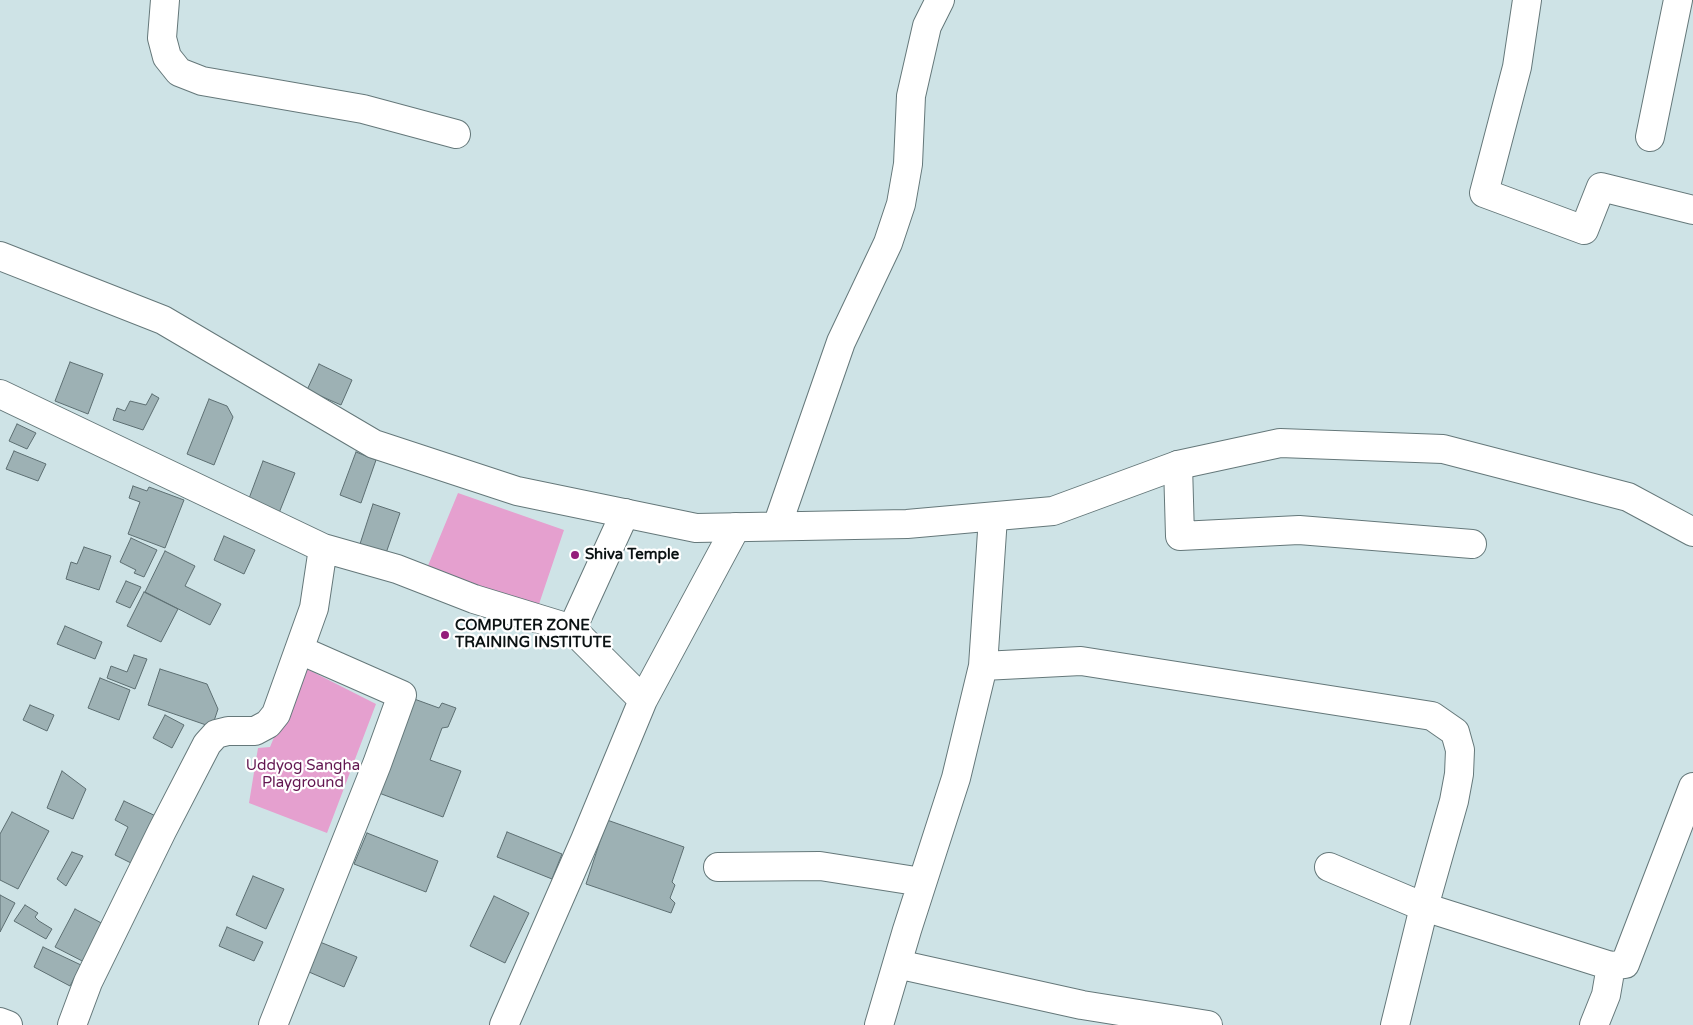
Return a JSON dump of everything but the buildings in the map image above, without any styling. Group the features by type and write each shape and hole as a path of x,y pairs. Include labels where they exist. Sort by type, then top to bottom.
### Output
{"street":[{"path":"165,0 162,38 167,57 179,72 202,81 363,109 456,134"},
{"path":"777,526 841,342 888,243 901,204 908,164 911,96 927,26 940,0"},
{"path":"1527,0 1517,67 1484,193 1584,230 1600,187 1693,210"},
{"path":"1650,137 1678,0"},
{"path":"0,256 163,320 374,444 517,491 696,528 907,524 1053,511 1178,465 1280,443 1443,449 1628,496 1693,532"},
{"path":"0,394 323,548 396,569 474,599 572,629 643,700"},
{"path":"1178,465 1180,536 1299,530 1472,544"},
{"path":"572,629 625,513"},
{"path":"879,1025 922,882 956,778 983,666 993,517"},
{"path":"504,1025 585,840 643,700 736,527"},
{"path":"72,1025 88,982 207,744 216,734 228,731 255,731 268,724 276,714 314,608 323,548"},
{"path":"273,1025 377,764 402,694 300,650"},
{"path":"983,666 1082,661 1432,716 1455,732 1460,750 1459,774 1454,801 1424,907 1395,1025"},
{"path":"1329,867 1424,907 1611,966 1626,964 1693,787"},
{"path":"718,867 820,866 922,882"},
{"path":"897,964 1082,1005 1208,1025"},
{"path":"1594,1025 1606,995 1611,966"},
{"path":"0,1022 8,1025"}],"green space":[{"path":"458,493 564,530 537,610 427,568"},
{"name":"Uddyog Sangha Playground","path":"303,667 376,704 327,833 249,803 258,748 270,747"}],"place":[{"name":"Shiva Temple","path":"575,555"},
{"name":"COMPUTER ZONE TRAINING INSTITUTE","path":"445,635"}]}
